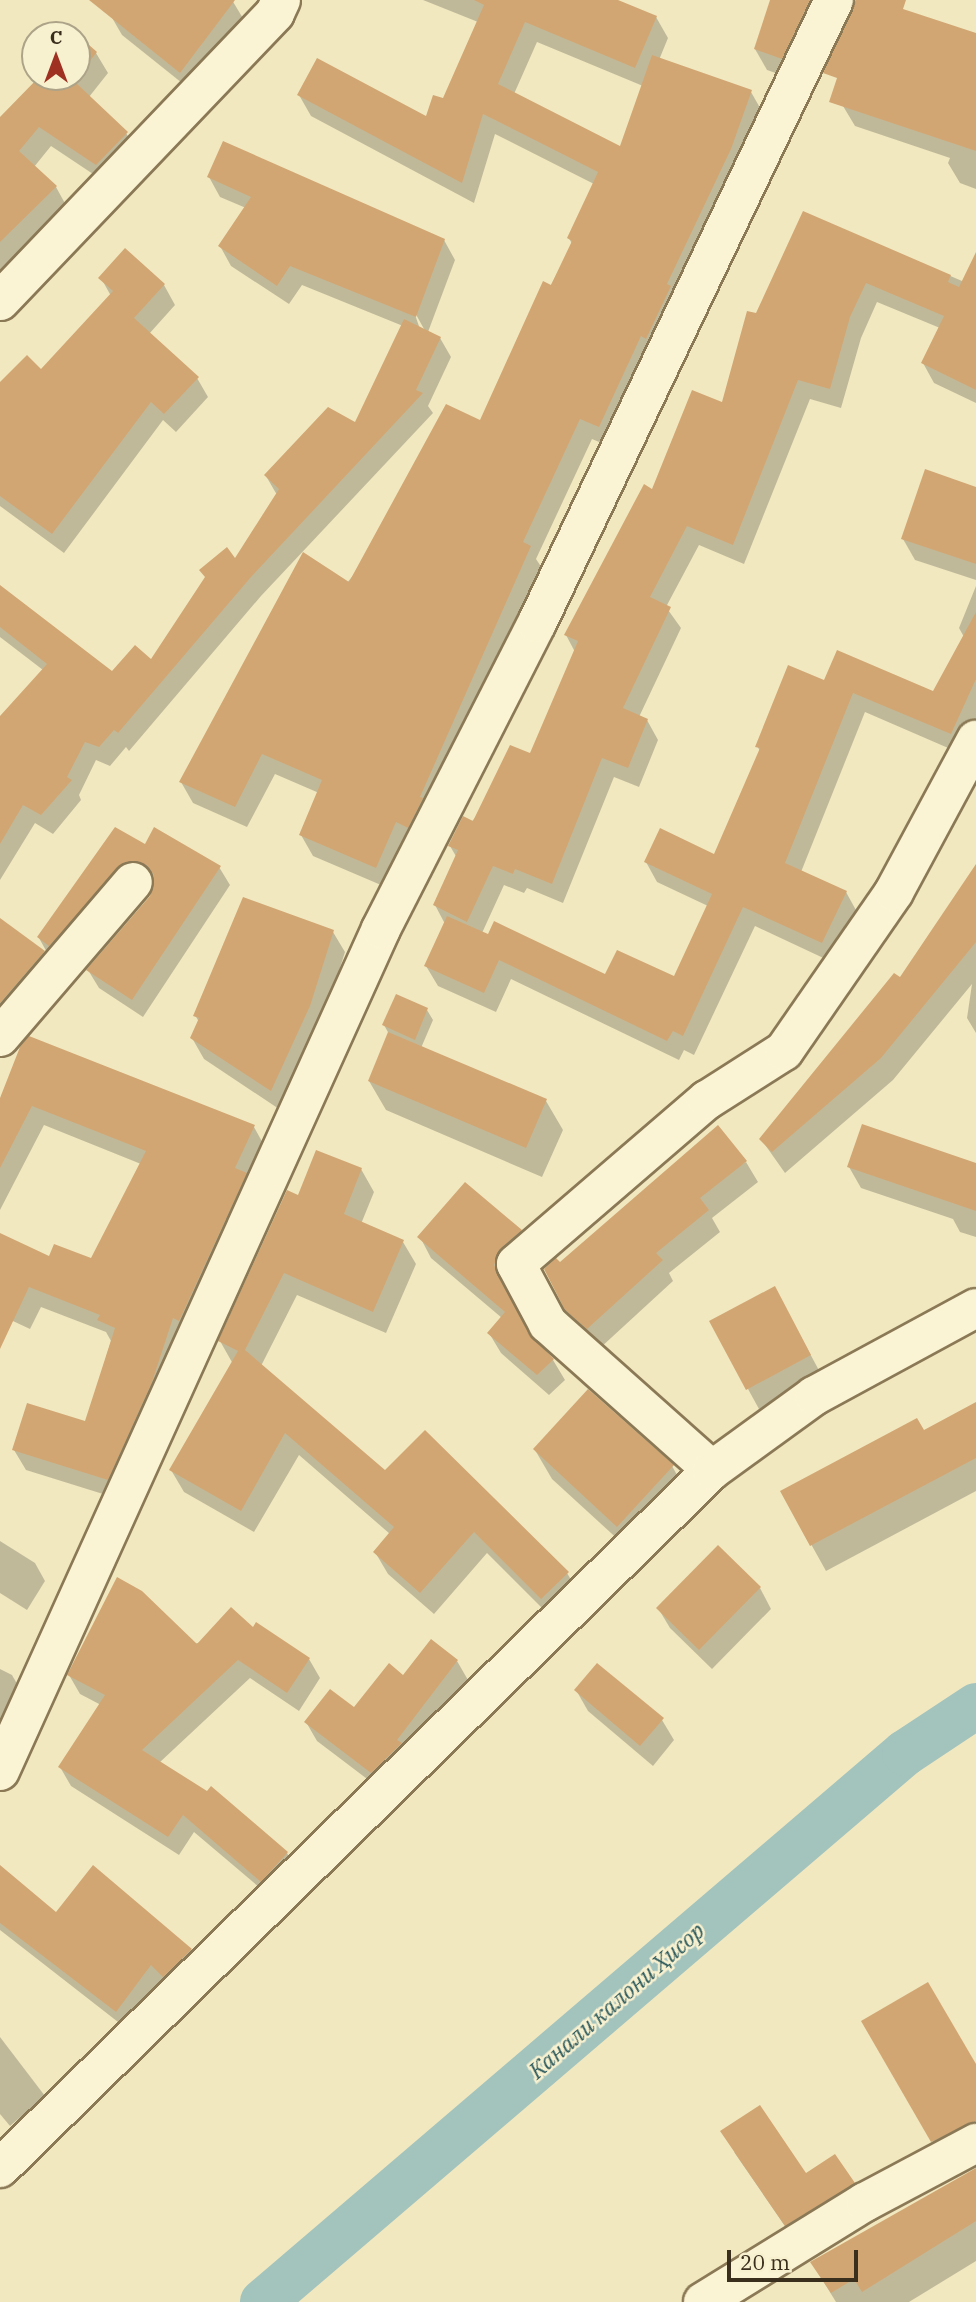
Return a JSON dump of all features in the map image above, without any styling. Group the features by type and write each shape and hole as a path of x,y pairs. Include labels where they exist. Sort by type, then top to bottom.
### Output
{"street":[{"path":"0,301 275,13 281,0"},
{"path":"0,1772 381,929 537,623 834,0"},
{"path":"712,1470 548,1324 516,1264 707,1100 785,1051 894,892 976,740"},
{"path":"0,1037 133,882"},
{"path":"0,2168 712,1470 814,1396 976,1308"},
{"path":"703,2302 865,2202 976,2143"}],"building":[{"path":"89,0 235,0 180,73"},
{"path":"474,0 618,0 657,16 635,68 525,22 498,84 620,146 652,55 752,90 731,149 667,284 671,286 646,339 641,336 599,427 580,419 523,542 531,546 420,797 423,798 408,828 396,822 376,868 299,835 322,780 262,754 235,807 179,782 303,552 349,582 446,404 480,420 543,281 551,285 572,241 567,238 598,172 483,114 462,183 297,95 317,58 426,116 433,95 443,98 484,5"},
{"path":"770,0 810,0 782,59 754,49"},
{"path":"856,0 906,0 903,9 976,33 976,151 829,102 837,78 823,73"},
{"path":"91,47 97,52 91,60"},
{"path":"25,91 85,91 128,132 96,165 39,127 19,151 57,186 0,242 0,117"},
{"path":"223,141 445,239 416,317 290,266 277,286 218,246 251,197 207,177"},
{"path":"803,211 951,275 948,282 959,287 976,252 976,390 921,363 944,316 866,283 850,317 830,389 798,380 733,545 687,526 650,597 671,607 623,708 648,719 628,768 602,758 552,884 515,869 513,874 493,866 467,922 433,905 458,850 448,846 463,816 473,821 510,745 530,753 578,641 564,635 644,484 652,489 692,390 722,402 747,311 756,313"},
{"path":"125,248 165,284 134,318 199,377 164,414 151,402 52,534 0,496 0,382 27,355 41,369 113,291 98,278"},
{"path":"404,319 441,337 416,390 423,393 251,577 118,733 114,730 99,747 85,742 67,777 72,780 41,815 23,805 0,844 0,716 47,664 0,627 0,585 112,671 135,645 151,659 205,577 199,570 227,547 235,558 279,489 264,475 328,407 355,422"},
{"path":"925,469 976,487 976,564 901,539"},
{"path":"976,612 976,679 951,734 853,693 785,863 847,891 822,943 743,907 683,1036 673,1031 667,1041 499,960 484,993 424,966 447,916 488,934 494,921 605,974 617,950 674,976 712,894 644,862 660,828 714,854 760,748 755,747 788,665 824,680 837,650 933,691"},
{"path":"115,827 145,844 154,827 221,866 132,1000 86,970 150,896 154,875 147,865 125,862 49,946 37,937"},
{"path":"976,864 976,942 881,1058 772,1152 759,1139 894,973 900,977"},
{"path":"243,897 334,930 310,1006 271,1091 190,1038 199,1018 193,1016"},
{"path":"0,918 45,951 0,1003"},
{"path":"396,994 428,1008 415,1040 382,1025"},
{"path":"388,1032 547,1099 526,1148 368,1081"},
{"path":"29,1036 255,1125 235,1168 247,1173 179,1321 173,1318 152,1382 108,1480 12,1450 27,1403 85,1421 115,1328 97,1320 100,1315 29,1287 0,1349 0,1233 49,1256 54,1244 91,1258 146,1151 32,1106 0,1168 0,1098 20,1047"},
{"path":"862,1124 976,1163 976,1211 847,1167"},
{"path":"718,1125 747,1161 700,1198 709,1210 656,1253 663,1260 587,1329 565,1310 544,1269 556,1258 560,1262"},
{"path":"316,1150 362,1168 344,1214 404,1240 373,1312 284,1273 245,1350 385,1470 425,1430 569,1572 541,1599 474,1532 420,1593 373,1552 394,1527 285,1433 241,1511 169,1470 238,1351 218,1341 287,1190 298,1195"},
{"path":"465,1182 522,1230 501,1248 494,1265 529,1334 554,1359 537,1375 487,1333 505,1312 417,1237"},
{"path":"775,1286 811,1355 746,1390 709,1321"},
{"path":"588,1389 674,1465 617,1527 533,1449"},
{"path":"976,1402 976,1458 810,1546 780,1491 917,1418 924,1430"},
{"path":"718,1545 761,1587 699,1650 656,1608"},
{"path":"117,1577 142,1591 197,1644 231,1607 253,1627 256,1622 310,1658 287,1693 238,1660 142,1750 207,1791 211,1786 288,1852 261,1882 183,1815 168,1837 58,1767 105,1695 67,1675"},
{"path":"431,1639 458,1660 397,1740 402,1743 371,1773 304,1722 330,1689 354,1707 389,1663 403,1675"},
{"path":"597,1663 664,1718 640,1746 574,1690"},
{"path":"0,1865 56,1912 93,1865 192,1949 163,1977 151,1965 116,2012 0,1923"},
{"path":"928,1982 976,2064 976,2121 931,2142 861,2021"},
{"path":"760,2105 806,2173 835,2154 855,2183 785,2226 720,2131"},
{"path":"976,2168 976,2221 862,2292 854,2279 831,2293 810,2262"}],"waterway":[{"name":"Канали калони Ҳисор","path":"263,2302 905,1753 976,1706"}]}
